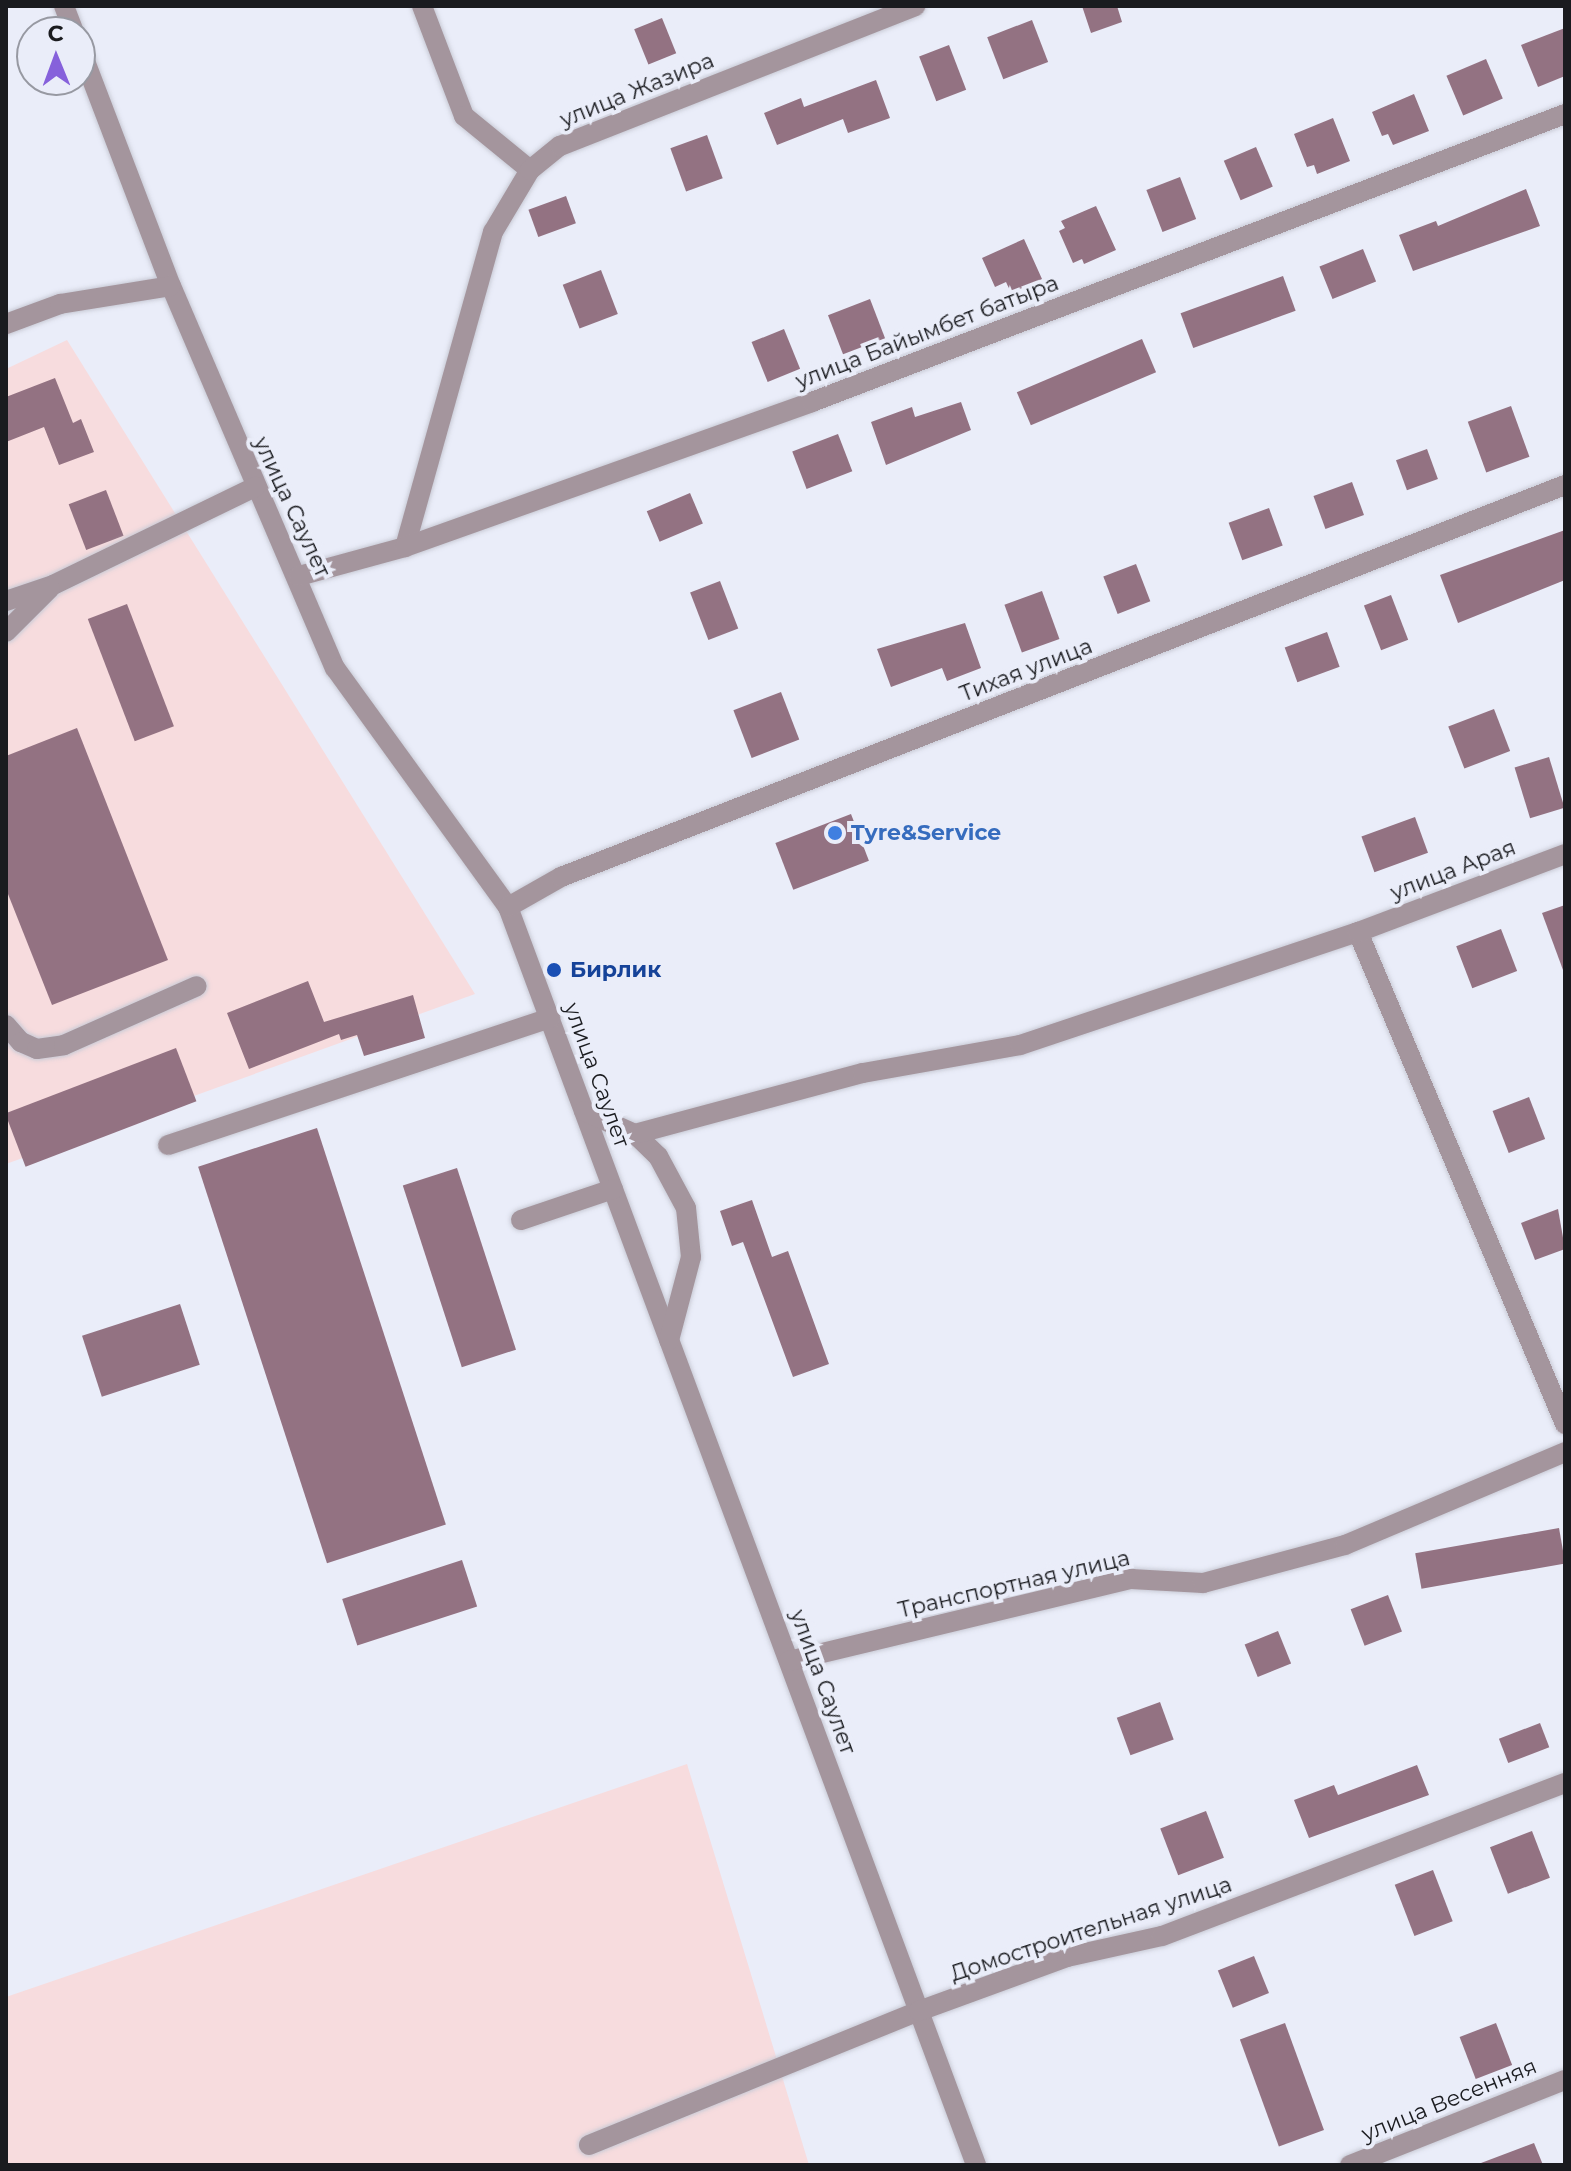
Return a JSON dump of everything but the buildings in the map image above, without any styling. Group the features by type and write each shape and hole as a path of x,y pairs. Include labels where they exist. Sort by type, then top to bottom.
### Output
{"street":[{"path":"422,6 464,116 530,170"},
{"name":"улица Жазира","path":"405,547 493,232 530,170 560,146 915,6"},
{"name":"улица Саулет","path":"96,90 171,286 255,487 299,576 335,668 508,907 976,2165"},
{"name":"улица Байымбет батыра","path":"299,576 405,547 812,402 1565,114"},
{"path":"6,324 60,304 171,286"},
{"name":"Тихая улица","path":"508,907 561,877 1565,485"},
{"path":"6,601 53,585 255,487"},
{"path":"6,632 53,585"},
{"name":"улица Арая","path":"635,1134 863,1073 1020,1045 1358,932 1565,854"},
{"path":"1358,932 1565,1424"},
{"path":"6,1025 21,1042 37,1049 64,1045 197,986"},
{"path":"168,1145 550,1018"},
{"path":"584,1111 635,1134 675,1181 692,1233 686,1282 669,1340"},
{"path":"521,1220 613,1189"},
{"name":"Транспортная улица","path":"789,1661 1131,1579 1203,1583 1317,1553 1565,1452"},
{"name":"Домостроительная улица","path":"589,2145 919,2011 1067,1957 1162,1936 1565,1783"},
{"name":"улица Весенняя","path":"1350,2165 1565,2080"}],"shaded area":[{"path":"67,340 475,994 6,1164 6,369"},
{"path":"687,1764 809,2165 6,2165 6,1997"}],"place":[{"name":"Tyre&Service","path":"835,833"},
{"name":"Бирлик","path":"554,970"}]}
